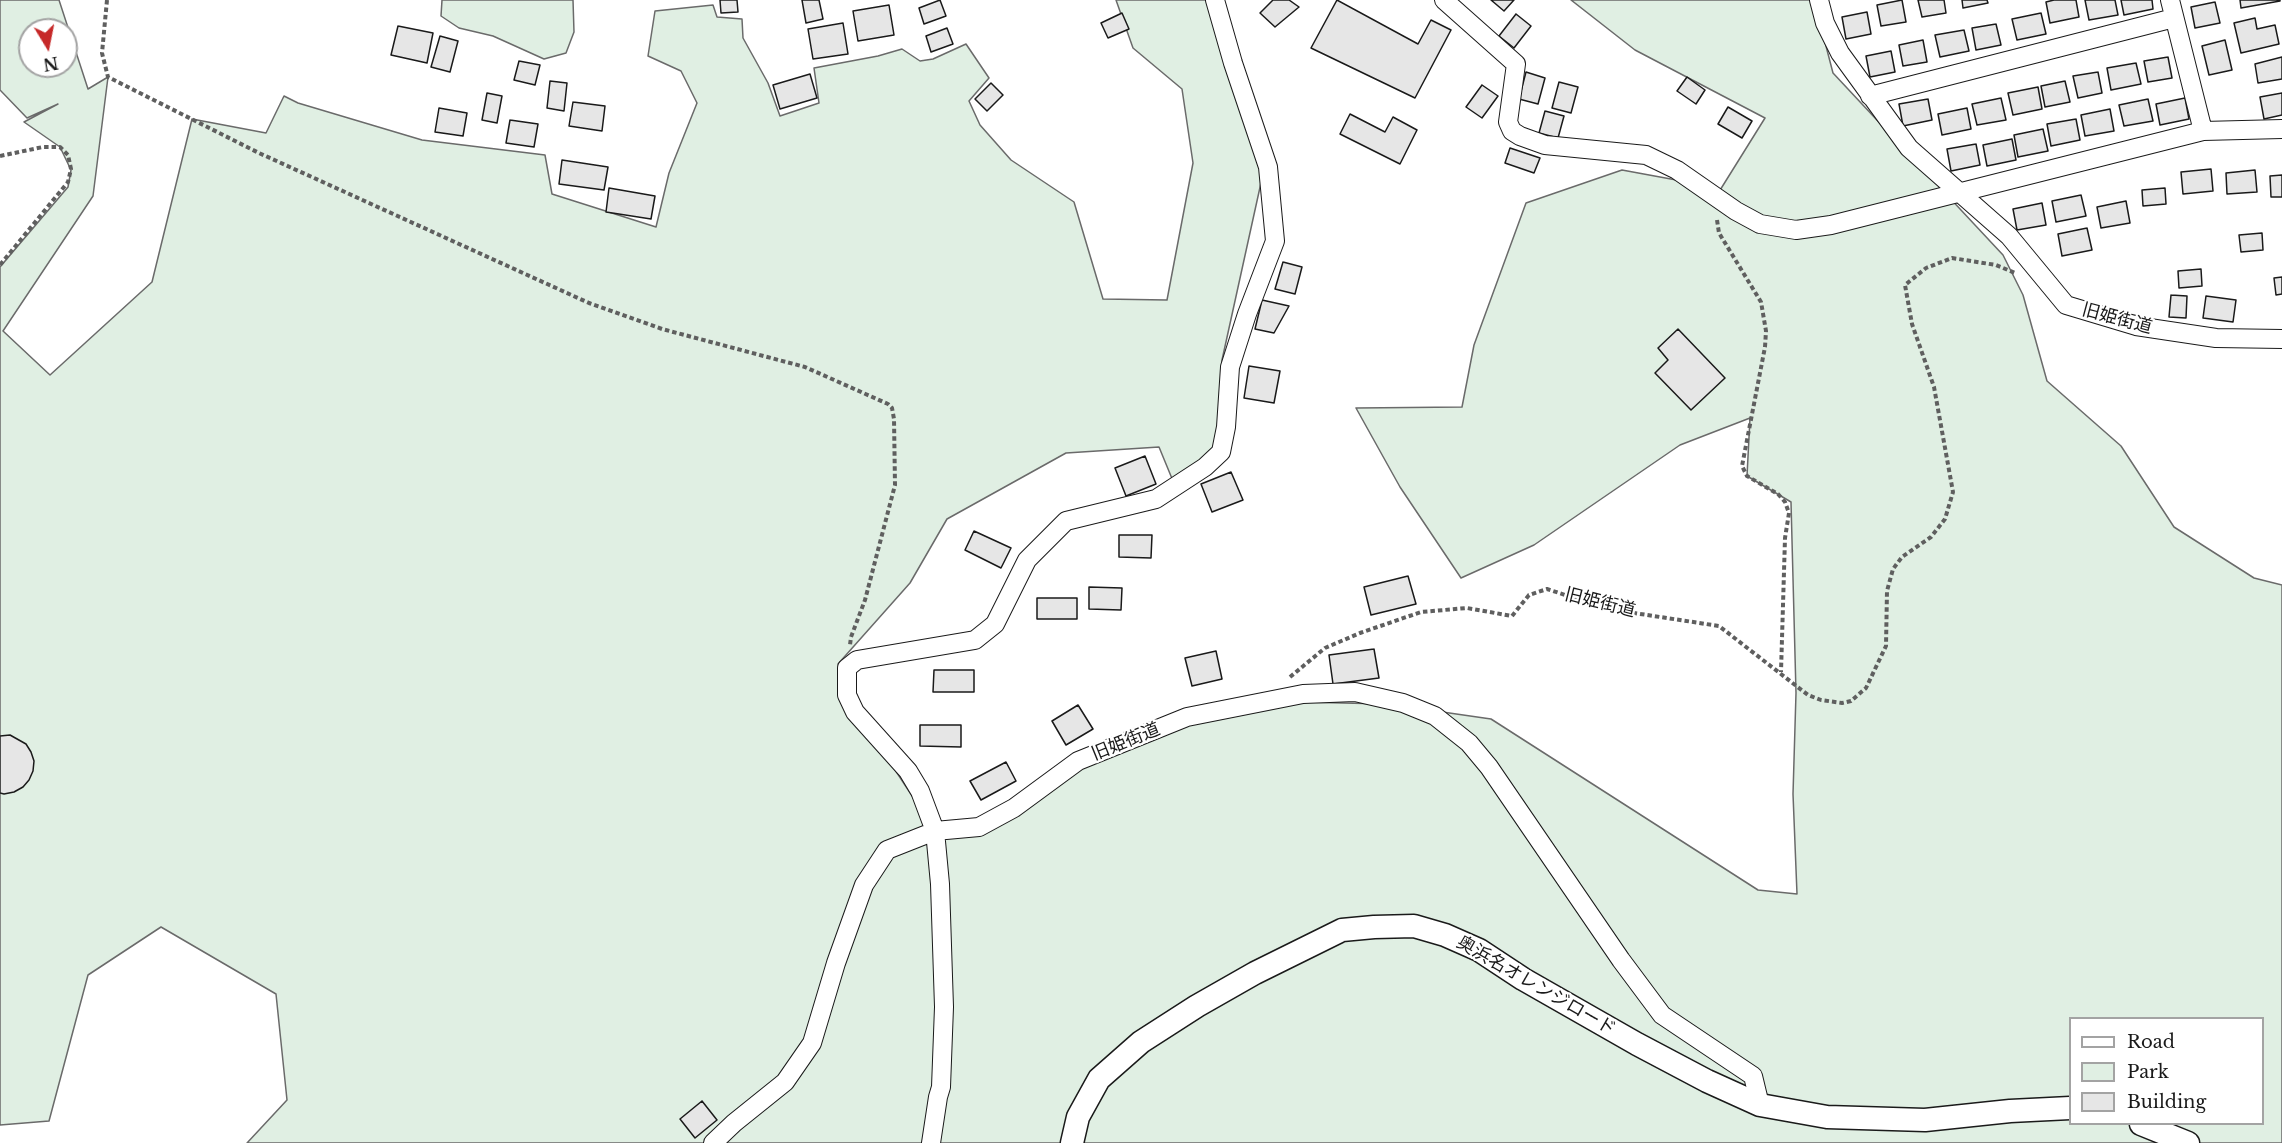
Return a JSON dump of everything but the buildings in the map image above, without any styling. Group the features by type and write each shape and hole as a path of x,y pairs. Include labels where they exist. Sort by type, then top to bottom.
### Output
{"street":[{"path":"930,1143 938,1096 942,1087 944,1007 940,884 935,831 920,791 908,771 855,712 848,694 847,668 857,660 975,640 995,624 1027,560 1066,521 1156,499 1205,467 1221,452 1226,427 1230,367 1247,314 1275,241 1268,167 1233,63 1215,0"},
{"path":"1444,0 1516,64 1508,122 1512,131 1545,145 1646,155 1677,170 1736,212 1760,224 1796,230 1831,225 2203,131 2282,129"},
{"path":"1819,0 1825,23 1840,53 1909,148 2008,236 2047,284"},
{"path":"2170,0 2203,131"},
{"path":"1870,96 2174,18"},
{"name":"旧姫街道","path":"2047,284 2066,305 2136,326 2216,338 2282,339"},
{"path":"1270,700 1303,694 1355,692 1403,703 1435,717 1469,743 1489,767 1621,960 1662,1015 1753,1076 1760,1105"},
{"name":"旧姫街道","path":"713,1143 785,1082 812,1043 836,963 864,885 887,850 935,831 979,827 1014,808 1078,761 1187,717 1270,700"},
{"name":"奥浜名オレンジロード","path":"1072,1143 1078,1117 1099,1079 1142,1042 1197,1006 1255,973 1342,930 1374,927 1414,926 1445,935 1479,950 1523,979 1637,1044 1707,1081 1760,1105 1827,1117 1925,1120 2010,1111 2069,1108"},
{"path":"2143,1125 2188,1143"}],"path":[{"path":"106,0 102,53 108,77 259,153 590,303 662,329 805,367 888,404 892,408 894,419 895,485 865,600 851,637 847,668"},
{"path":"0,156 43,147 60,147 68,155 71,170 68,183 0,265"},
{"path":"1714,195 1719,233 1761,302 1766,331 1765,347 1742,466 1747,476 1778,494 1785,502 1789,513 1785,538 1780,672"},
{"name":"旧姫街道","path":"1270,700 1290,677 1325,648 1360,633 1421,612 1467,608 1512,616 1529,595 1547,588 1608,609 1719,626 1780,672 1801,691 1821,700 1842,703 1851,701 1866,688 1886,646 1887,591 1893,569 1902,556 1931,537 1945,519 1953,492 1934,387 1912,324 1905,285 1926,268 1952,258 1996,265 2047,284"}],"green space":[{"path":"0,0 59,0 65,18 18,18 18,78 78,78 78,58 88,89 108,77 93,196 3,331 50,375 152,282 192,119 266,133 284,96 298,103 422,140 545,155 552,194 656,227 669,173 697,103 681,71 648,56 655,11 713,5 717,17 742,19 743,38 768,83 780,116 819,103 814,68 902,49 920,61 933,59 966,44 989,78 969,101 980,125 1011,160 1074,202 1103,299 1167,300 1193,163 1182,89 1133,48 1116,0 1213,0 1266,160 1222,360 1221,452 1173,481 1159,447 1066,453 947,519 910,583 838,664 852,704 935,831 964,828 1162,727 1299,702 1387,704 1491,719 1758,890 1797,894 1793,794 1796,693 1791,502 1747,476 1750,418 1680,445 1534,545 1461,578 1400,487 1356,408 1462,407 1474,345 1526,203 1622,170 1698,184 1717,195 1765,118 1635,50 1571,0 1814,0 1833,73 2003,255 2023,295 2047,381 2121,446 2174,527 2254,578 2282,585 2282,1143 247,1143 287,1100 276,994 161,927 88,975 49,1121 0,1125 0,267 68,187 71,170 60,147 24,122 58,104 27,118 0,90"},
{"path":"442,0 573,0 574,32 566,53 544,59 493,36 459,28 441,16"}]}
